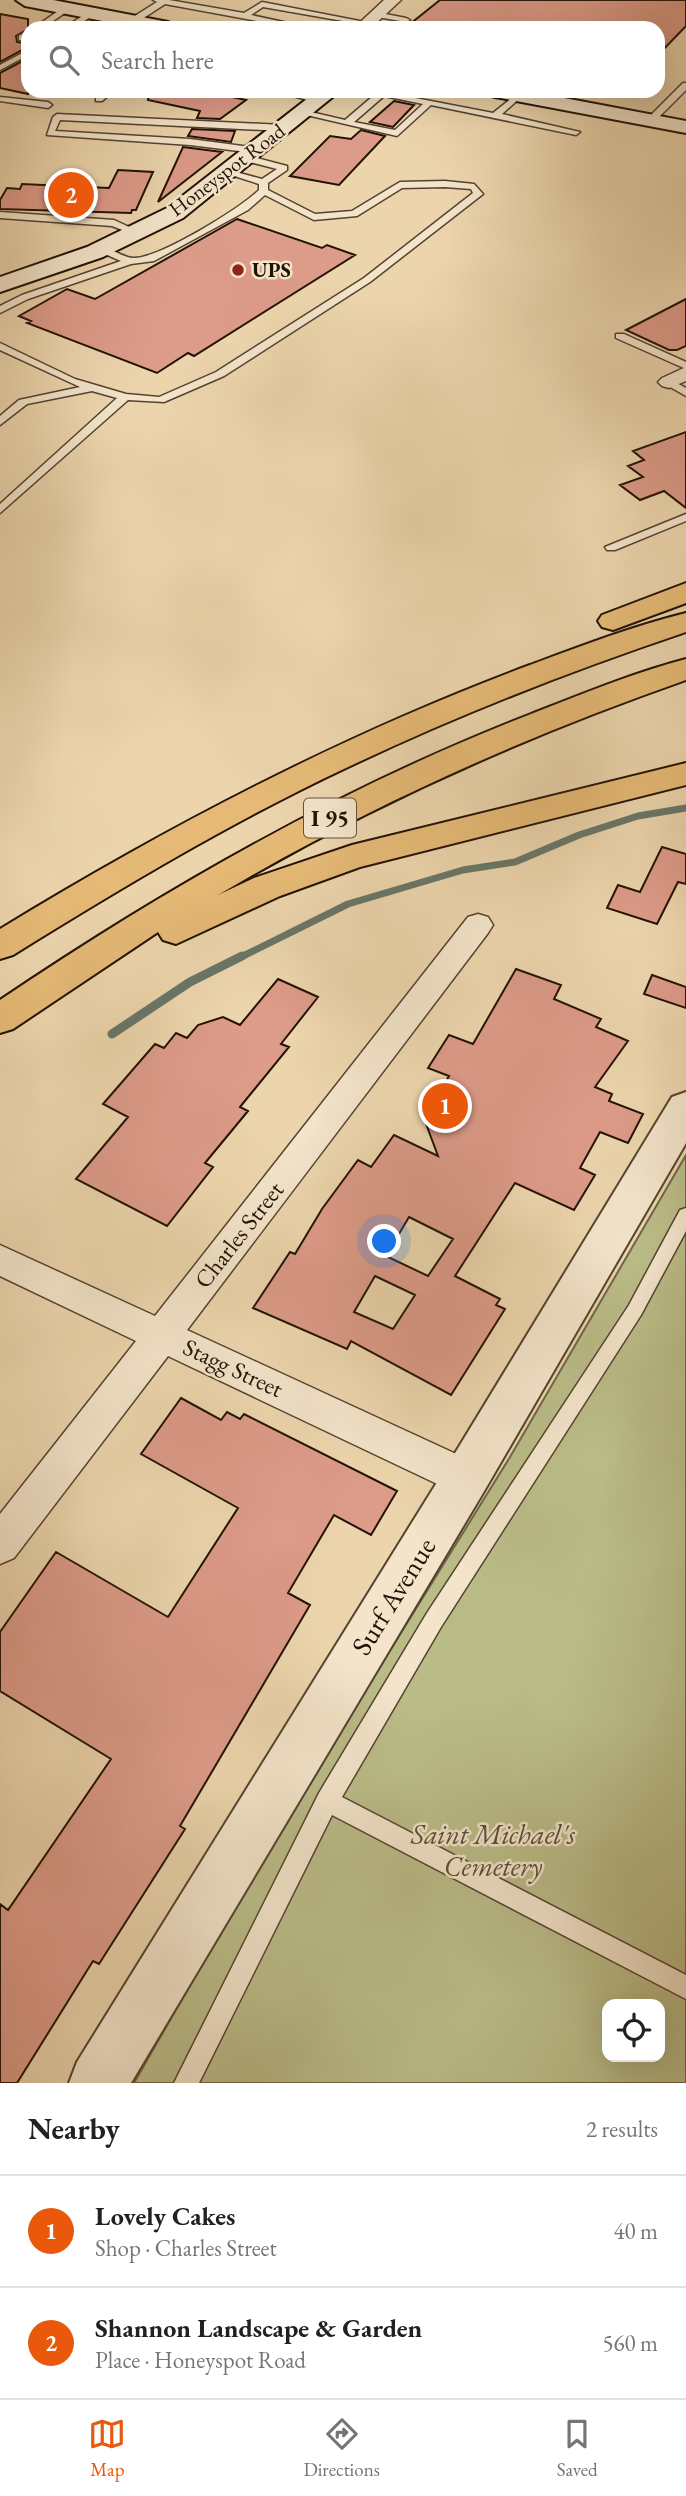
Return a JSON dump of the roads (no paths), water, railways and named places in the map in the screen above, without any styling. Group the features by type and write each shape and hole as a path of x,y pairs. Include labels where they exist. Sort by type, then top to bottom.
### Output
{"highway":[{"path":"260,795 438,697 484,675 686,592"},
{"name":"I 95","path":"0,946 125,869 260,795 454,705 576,659 686,622"},
{"name":"I 95","path":"0,1019 173,906 326,820 518,730 686,668"},
{"path":"0,1036 195,921 267,887 352,857 686,774"}],"main road":[{"path":"25,0 133,21"},
{"path":"534,98 686,127"},
{"name":"Honeyspot Road","path":"0,285 101,249 175,213 316,102"},
{"name":"Surf Avenue","path":"98,2083 466,1478 686,1108"}],"street":[{"path":"368,21 393,0"},
{"name":"Charles Street","path":"0,1545 478,925"},
{"name":"Stagg Street","path":"0,1260 466,1478"}],"lane":[{"path":"133,21 161,1 271,21"},
{"path":"245,16 262,4 344,19 405,21"},
{"path":"48,21 68,8"},
{"path":"80,21 93,13"},
{"path":"0,68 21,56"},
{"path":"651,120 675,103 686,85"},
{"path":"347,122 376,98"},
{"path":"409,98 576,132"},
{"path":"496,116 515,98"},
{"path":"0,99 48,105"},
{"path":"316,102 347,122 397,132 430,102"},
{"path":"0,310 25,297 130,261 151,259 245,208 284,168 243,159 190,142 50,133 57,117 150,125 173,122 283,128"},
{"path":"0,346 71,381 125,397 160,400 220,373 368,280 478,194 474,187 400,185 354,214 314,217 263,187 243,159"},
{"path":"0,215 114,223 135,232"},
{"path":"101,249 130,261"},
{"path":"620,336 678,377"},
{"path":"678,377 686,353"},
{"path":"678,377 686,366"},
{"path":"0,422 23,402 92,387"},
{"path":"0,510 125,397"},
{"path":"611,547 686,517"},
{"path":"186,2083 327,1801 441,1609 635,1310 686,1215"},
{"path":"327,1801 686,1987"}],"waterway":[{"path":"239,958 348,904 463,870 515,862 579,835 638,816 686,808"},
{"path":"112,1034 190,982 242,956"}],"place":[{"name":"Shannon Landscape & Garden","path":"71,195"},
{"name":"UPS","path":"238,270"},
{"name":"Lovely Cakes","path":"445,1106"}],"park label":[{"name":"Saint Michael's Cemetery","path":"493,1850"}]}
